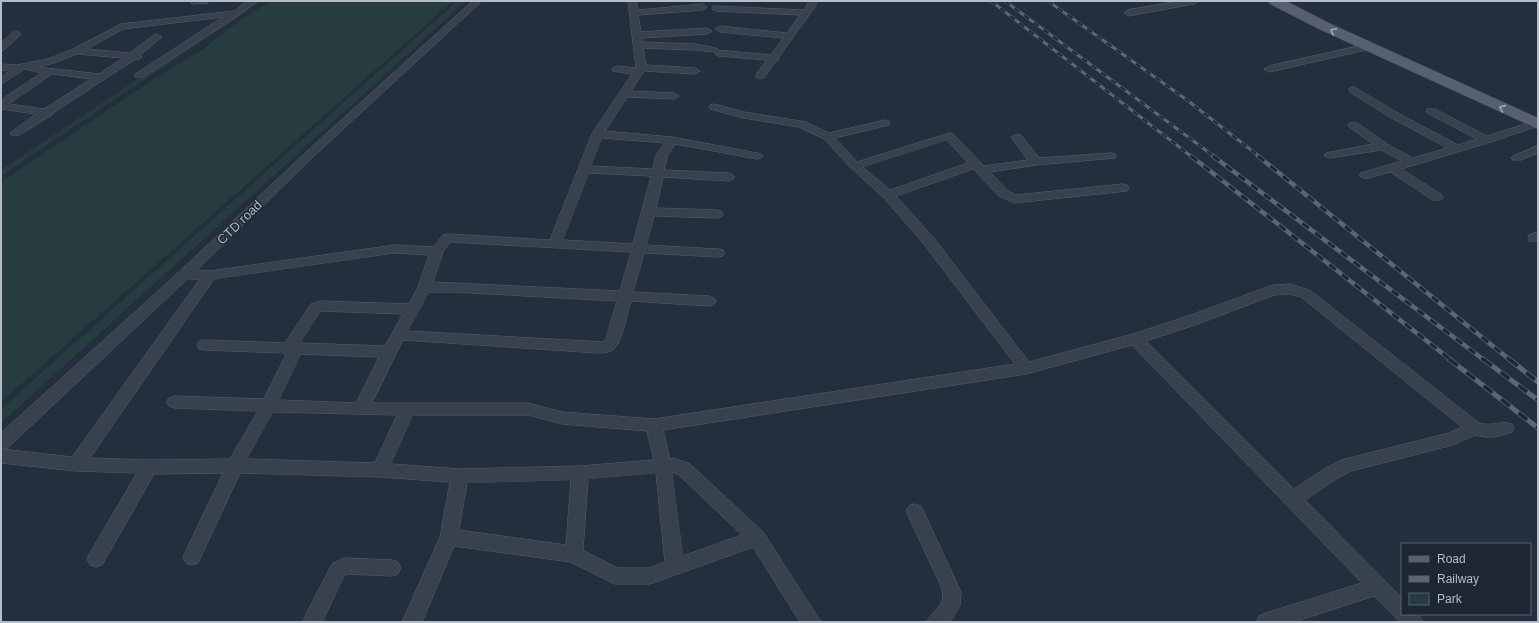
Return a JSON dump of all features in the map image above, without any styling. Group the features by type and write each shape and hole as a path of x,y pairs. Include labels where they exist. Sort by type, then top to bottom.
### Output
{"main road":[{"path":"1275,1 1368,47 1538,119"},
{"path":"1301,1 1419,57 1538,119"}],"street":[{"path":"195,2 205,1"},
{"path":"139,75 254,1"},
{"name":"CTD road","path":"1,443 185,274 309,155 478,1"},
{"path":"555,244 598,134 640,70 638,40 632,1"},
{"path":"760,76 775,58 789,36 806,14 813,1"},
{"path":"1128,13 1194,1"},
{"path":"634,13 704,7"},
{"path":"716,8 806,14"},
{"path":"1,81 19,68 51,61 76,51 120,27 236,13"},
{"path":"720,29 789,36"},
{"path":"638,40 707,31"},
{"path":"1,48 16,34"},
{"path":"15,133 103,77 133,56 156,37"},
{"path":"638,40 775,58"},
{"path":"1269,69 1368,47"},
{"path":"76,51 165,58"},
{"path":"1,68 19,68 103,77"},
{"path":"617,69 695,71"},
{"path":"1,106 51,71"},
{"path":"1354,90 1392,114 1457,149"},
{"path":"625,94 674,96"},
{"path":"1,106 48,113"},
{"path":"714,107 743,115 802,124 828,137 855,166 888,195 928,240 1026,368"},
{"path":"1431,111 1487,140"},
{"path":"1365,175 1487,140 1538,119"},
{"path":"828,137 885,123"},
{"path":"1353,126 1382,146 1412,162"},
{"path":"598,134 672,140 757,156"},
{"path":"855,166 949,136 1003,193 1014,199 1123,188"},
{"path":"1017,137 1036,162"},
{"path":"398,335 603,347 607,346 613,339 639,250 649,212 660,157 672,140"},
{"path":"1330,155 1382,146"},
{"path":"1517,158 1538,149"},
{"path":"888,195 979,167 1111,156"},
{"path":"1392,168 1437,197"},
{"path":"584,169 729,177"},
{"path":"649,212 717,214"},
{"path":"361,409 389,352 425,287 437,251 448,238 639,250 718,253"},
{"path":"185,274 210,275 395,249 437,251"},
{"path":"76,464 210,275"},
{"path":"425,287 454,287 709,301"},
{"path":"174,402 361,409 528,409 562,418 654,425 806,403 1026,368 1135,339 1193,320 1273,290 1291,289 1306,294 1474,428 1488,432 1506,428"},
{"path":"192,557 235,466 269,406 292,350 316,307 413,309"},
{"path":"1135,339 1401,610"},
{"path":"204,345 292,350 389,352"},
{"path":"380,470 408,409"},
{"path":"654,425 663,465 675,568"},
{"path":"1293,499 1330,474 1347,465 1454,439 1474,428"},
{"path":"1,456 76,464 149,467 235,466 380,470 460,476 580,473 674,465 684,469 757,538 811,622"},
{"path":"96,559 149,467"},
{"path":"574,554 580,473"},
{"path":"412,622 449,537 460,476"},
{"path":"915,511 954,596 951,607 937,622"},
{"path":"449,537 574,554 615,576 650,576 757,538"},
{"path":"312,622 338,570 345,566 392,568"},
{"path":"1266,622 1378,586"}],"green space":[{"path":"255,1 262,1 1,176 1,170"},
{"path":"270,1 453,1 1,402 1,182 146,84 205,48 231,27"},
{"path":"457,1 466,1 1,423 1,409"}],"railway":[{"path":"991,1 1192,157"},
{"path":"1005,1 1215,157"},
{"path":"1048,1 1187,100 1260,157"},
{"path":"1191,156 1451,360"},
{"path":"1213,156 1484,360"},
{"path":"1258,156 1510,360"},
{"path":"1449,359 1538,428"},
{"path":"1483,359 1538,400"},
{"path":"1509,359 1538,382"}]}
